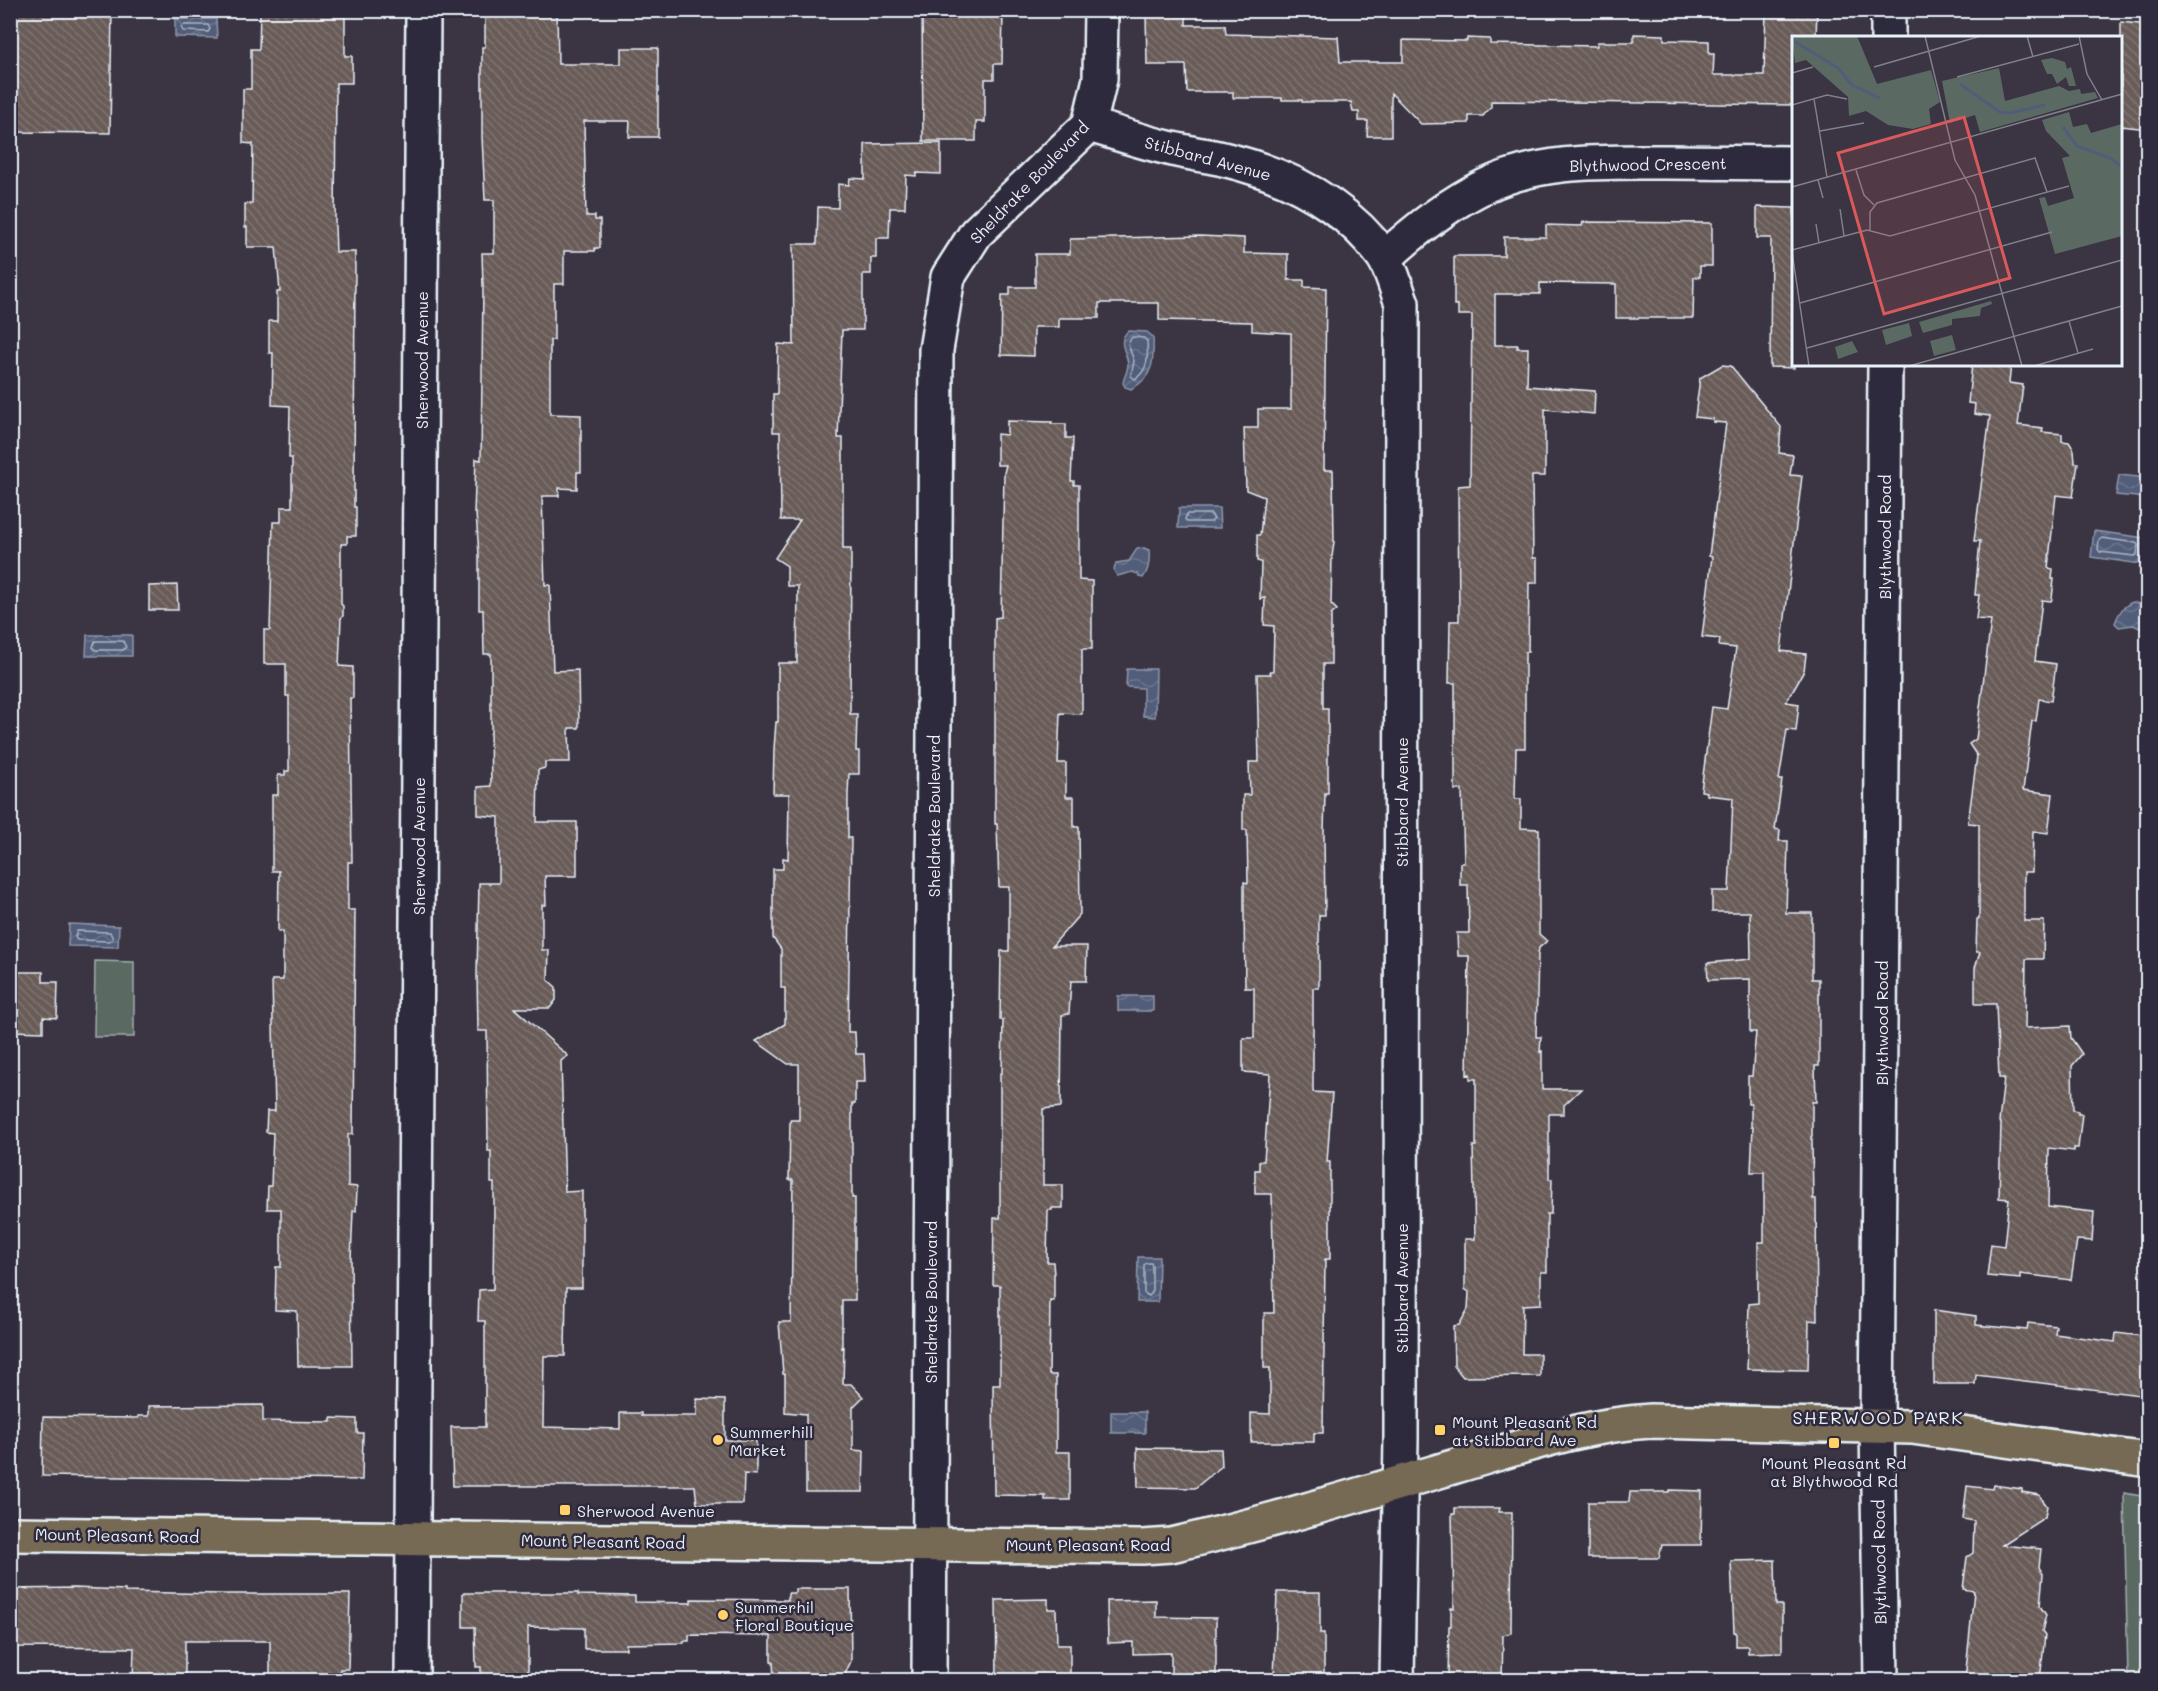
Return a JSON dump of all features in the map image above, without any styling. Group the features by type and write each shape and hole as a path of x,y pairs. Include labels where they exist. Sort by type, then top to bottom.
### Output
{"main road":[{"name":"Mount Pleasant Road","path":"10,1534 1142,1547 1171,1545 1400,1483 1576,1431 1619,1423 1651,1421 1912,1427 2148,1460"}],"street":[{"name":"Sherwood Avenue","path":"412,1680 423,10"},
{"name":"Sheldrake Boulevard","path":"928,1680 936,350 948,277 976,233 1089,125 1100,79 1101,10"},
{"path":"1888,10 1888,36"},
{"name":"Stibbard Avenue","path":"1089,125 1181,151 1245,165 1286,179 1313,192 1343,213 1385,258 1402,303 1400,1483 1397,1680"},
{"name":"Blythwood Crescent","path":"1385,258 1417,229 1453,204 1485,185 1524,173 1566,164 1599,162 1792,163"},
{"name":"Blythwood Road","path":"1881,1680 1877,1425 1885,366"}],"green space":[{"path":"95,961 134,962 134,1037 94,1037"},
{"path":"2124,1493 2147,1497 2147,1680 2128,1680"}],"water":[{"path":"175,19 216,19 217,38 175,37"},
{"path":"1128,331 1147,332 1153,337 1151,367 1139,385 1131,389 1125,387 1123,383 1128,364 1122,343"},
{"path":"2119,475 2147,478 2147,498 2116,495"},
{"path":"1179,508 1219,508 1220,528 1178,528"},
{"path":"2094,531 2145,538 2141,564 2091,557"},
{"path":"1137,549 1149,550 1149,557 1148,568 1143,578 1132,572 1117,576 1114,570 1116,563 1129,561"},
{"path":"2133,602 2147,605 2147,631 2133,625 2119,627 2115,623 2122,610"},
{"path":"87,635 132,635 132,656 86,656"},
{"path":"1127,669 1156,669 1155,717 1143,716 1143,688 1126,687"},
{"path":"69,924 119,926 118,947 68,946"},
{"path":"1118,996 1153,996 1153,1011 1118,1011"},
{"path":"1138,1257 1159,1257 1158,1302 1137,1302"},
{"path":"1111,1412 1145,1412 1145,1433 1111,1433"}],"building":[{"path":"10,10 112,10 110,133 10,132"},
{"path":"260,10 345,10 345,56 352,56 352,83 336,83 335,226 336,252 355,252 354,507 356,507 356,536 347,536 347,544 341,544 343,616 341,618 339,666 353,667 353,698 350,698 352,862 348,862 348,910 355,910 353,1134 348,1134 348,1186 357,1187 356,1211 353,1211 351,1259 352,1366 298,1366 297,1311 275,1310 276,1267 281,1267 281,1209 267,1209 268,1186 271,1186 273,1133 266,1132 267,1111 275,1111 272,980 283,980 283,931 278,931 279,871 272,871 272,795 278,795 278,775 285,775 285,771 289,771 289,696 286,696 286,664 264,664 264,630 270,630 273,522 281,522 281,507 292,507 292,458 289,458 290,406 272,405 273,353 269,353 269,321 277,321 277,292 280,292 276,247 247,247 247,227 245,227 245,204 252,204 253,144 243,143 243,89 251,89 251,49 259,49"},
{"path":"485,10 557,10 558,64 621,64 621,48 658,48 658,137 629,137 630,121 584,121 586,216 595,216 595,220 600,220 600,248 595,248 595,251 564,251 564,284 554,284 554,340 550,340 550,414 581,415 581,472 577,472 577,489 559,488 559,496 542,496 545,585 550,585 553,671 578,670 579,728 569,728 570,762 545,762 545,768 538,770 537,822 577,822 577,876 545,876 546,905 542,905 542,950 549,950 548,980 556,987 556,1000 550,1008 514,1008 568,1056 561,1061 565,1192 582,1191 582,1288 566,1288 565,1356 544,1356 543,1427 620,1429 620,1413 641,1413 641,1416 697,1416 697,1399 725,1400 725,1440 756,1440 756,1475 744,1474 743,1504 697,1504 695,1486 453,1486 451,1427 485,1427 485,1321 478,1321 479,1290 493,1289 494,1183 491,1183 491,1151 488,1151 487,1031 478,1031 477,974 479,883 499,883 499,817 478,815 478,787 491,786 491,654 484,654 483,610 479,610 479,555 476,513 474,513 476,459 481,460 482,253 494,253 494,200 485,200 482,137 482,47 485,47"},
{"path":"922,10 1003,10 1002,64 994,64 994,79 985,79 985,122 976,122 976,141 923,141"},
{"path":"1766,10 1817,10 1816,36 1792,36 1792,105 1491,101 1491,107 1483,116 1469,116 1469,123 1421,124 1391,93 1391,136 1367,136 1368,121 1359,121 1359,112 1353,112 1351,102 1233,98 1233,92 1187,92 1186,65 1147,65 1146,13 1186,13 1186,25 1225,25 1226,34 1338,37 1340,62 1403,62 1403,40 1467,41 1467,38 1490,39 1490,44 1597,46 1597,42 1634,42 1634,34 1664,35 1664,40 1709,41 1709,54 1714,54 1713,75 1764,75"},
{"path":"2121,22 2148,25 2148,129 2122,126"},
{"path":"941,143 941,174 906,175 905,208 890,208 889,238 876,238 876,258 871,258 871,274 863,274 863,330 842,330 838,438 843,438 843,549 851,549 850,714 857,714 856,751 859,751 859,774 849,774 848,794 848,838 851,838 848,1032 855,1032 856,1054 864,1054 865,1082 855,1082 855,1104 852,1104 855,1300 842,1300 842,1348 844,1347 843,1384 851,1384 863,1397 853,1407 853,1450 864,1451 863,1492 806,1492 806,1414 785,1412 785,1374 783,1374 779,1322 791,1322 793,1180 789,1180 790,1120 799,1120 799,1064 788,1064 756,1041 785,1024 785,988 781,988 781,949 773,938 773,869 783,869 783,858 788,859 789,794 773,794 774,749 776,722 778,722 778,663 797,663 798,586 787,586 787,566 775,558 800,520 781,520 780,432 773,432 773,394 777,394 778,344 794,345 793,244 817,244 818,207 838,208 838,184 849,185 850,178 865,179 865,144"},
{"path":"1757,207 1792,208 1792,366 1794,368 1770,367 1771,238 1757,238"},
{"path":"1583,222 1712,223 1712,266 1700,266 1700,277 1694,277 1693,318 1616,318 1616,284 1540,283 1540,294 1495,294 1495,345 1518,345 1517,348 1528,348 1527,386 1595,391 1594,414 1545,409 1545,476 1532,476 1533,558 1537,558 1537,583 1529,583 1528,652 1525,652 1525,748 1516,748 1515,799 1521,799 1521,828 1539,829 1539,934 1547,941 1539,948 1538,955 1536,1037 1541,1037 1542,1089 1581,1089 1564,1105 1564,1114 1549,1114 1549,1179 1552,1179 1551,1214 1547,1214 1547,1272 1541,1272 1541,1304 1523,1305 1522,1354 1540,1354 1540,1376 1463,1377 1454,1366 1453,1326 1459,1325 1468,1309 1469,1292 1465,1289 1465,1239 1475,1239 1473,1146 1476,1146 1476,1079 1470,1079 1470,1074 1467,1075 1469,956 1458,956 1457,933 1469,933 1468,885 1460,885 1460,863 1464,863 1462,790 1455,790 1455,683 1449,683 1450,621 1459,621 1458,486 1470,485 1472,315 1458,315 1458,305 1454,305 1454,256 1504,256 1504,237 1546,237 1546,225 1582,226"},
{"path":"1200,236 1244,238 1244,253 1288,254 1288,280 1304,280 1304,287 1326,288 1324,470 1333,470 1334,542 1331,604 1337,610 1331,615 1331,664 1323,664 1323,708 1328,708 1328,793 1325,793 1324,833 1325,915 1319,915 1319,988 1313,988 1313,1092 1332,1093 1327,1162 1330,1162 1330,1259 1325,1259 1323,1433 1314,1433 1314,1442 1251,1442 1251,1413 1270,1414 1270,1368 1264,1368 1264,1319 1265,1313 1274,1313 1272,1194 1255,1194 1255,1170 1259,1170 1259,1161 1264,1161 1270,1074 1243,1072 1243,1038 1254,1038 1254,988 1245,988 1244,882 1248,883 1247,830 1243,830 1243,795 1250,795 1249,762 1259,762 1257,674 1271,674 1270,671 1273,671 1274,626 1264,625 1265,598 1260,599 1261,562 1257,561 1257,535 1260,535 1264,497 1246,490 1244,428 1258,428 1258,409 1291,409 1291,333 1252,331 1252,322 1159,320 1159,303 1099,303 1099,318 1059,318 1059,327 1034,327 1034,356 1001,355 1002,295 1010,295 1010,287 1035,287 1035,254 1070,254 1070,239"},
{"path":"1722,365 1731,366 1781,427 1779,453 1793,455 1790,475 1802,476 1781,651 1806,654 1804,671 1786,702 1799,704 1796,731 1787,730 1779,780 1782,780 1775,829 1780,830 1779,841 1788,841 1786,913 1812,913 1812,979 1819,979 1819,1066 1815,1066 1816,1102 1812,1102 1817,1321 1809,1320 1808,1370 1747,1369 1749,1304 1758,1303 1758,1242 1764,1242 1764,1172 1751,1172 1753,1127 1751,1127 1751,1104 1748,1104 1748,1076 1752,1076 1756,1032 1750,1032 1750,979 1708,980 1707,963 1751,959 1750,912 1712,912 1712,891 1729,891 1733,798 1707,795 1707,792 1701,791 1712,707 1727,709 1736,648 1719,646 1720,639 1702,637 1712,557 1709,556 1726,423 1695,417 1700,378"},
{"path":"1972,366 2011,366 2009,383 2023,385 2018,425 2043,428 2042,432 2062,434 2062,441 2069,442 2074,450 2075,463 2078,463 2073,497 2056,495 2048,568 2053,569 2052,599 2051,601 2042,600 2035,661 2056,664 2051,701 2039,699 2036,721 2032,721 2023,790 2053,794 2048,833 2033,831 2032,872 2024,872 2024,921 2044,921 2043,959 2026,959 2025,1028 2070,1026 2071,1038 2082,1054 2072,1066 2073,1110 2082,1114 2078,1148 2074,1148 2074,1151 2049,1148 2048,1207 2094,1212 2092,1241 2077,1240 2071,1280 2020,1274 2020,1279 1987,1276 1991,1244 2004,1246 2009,1199 1999,1198 2001,1123 1999,1122 2004,1078 1999,1078 1996,1004 1975,1004 1975,968 1980,952 1976,952 1977,919 1979,919 1979,824 1968,823 1977,756 1969,744 1976,739 1991,620 1976,619 1979,595 1975,595 1980,541 1974,541 1990,416 1974,414 1975,404 1968,403"},
{"path":"1007,421 1066,424 1066,438 1073,438 1071,481 1074,481 1074,485 1079,485 1079,580 1092,581 1092,649 1082,649 1082,714 1060,713 1058,763 1066,763 1066,797 1074,797 1074,827 1079,827 1080,914 1052,946 1087,946 1086,981 1071,981 1069,1014 1062,1015 1061,1107 1043,1109 1043,1185 1063,1185 1063,1208 1048,1210 1047,1262 1053,1262 1054,1275 1054,1301 1050,1301 1049,1375 1056,1375 1056,1452 1070,1452 1070,1500 1045,1500 1045,1496 994,1495 993,1385 1000,1385 1000,1285 993,1285 994,1218 1000,1218 1000,1073 1002,1073 1003,1020 1000,1020 1001,951 1009,951 1009,887 999,887 997,824 995,824 995,618 1001,617 1006,465 997,465 997,434 1007,435"},
{"path":"177,585 178,610 149,610 149,586"},
{"path":"10,972 43,972 43,982 58,982 57,1018 43,1017 43,1032 10,1031"},
{"path":"1934,1310 1976,1316 1976,1325 2027,1330 2028,1323 2056,1326 2055,1334 2115,1342 2116,1333 2142,1336 2142,1345 2148,1345 2148,1396 1976,1375 1975,1384 1934,1384"},
{"path":"263,1405 263,1421 331,1422 331,1418 357,1419 357,1433 363,1433 362,1480 42,1476 43,1417 138,1418 138,1416 149,1416 149,1406"},
{"path":"1137,1448 1221,1449 1222,1466 1195,1488 1138,1487"},
{"path":"1993,1485 2022,1489 2022,1492 2039,1495 2047,1506 2045,1517 2002,1545 2041,1549 2039,1567 2043,1574 2040,1606 2046,1615 2042,1631 2045,1635 2040,1680 1965,1680 1974,1591 1963,1589 1967,1557 1973,1553 1974,1521 1963,1519 1967,1486 1992,1489"},
{"path":"1669,1490 1702,1491 1701,1545 1662,1545 1659,1558 1588,1558 1588,1502 1629,1502 1630,1492 1669,1492"},
{"path":"1455,1508 1500,1508 1499,1512 1512,1512 1511,1633 1503,1635 1502,1680 1448,1680 1449,1626 1451,1626 1451,1608 1454,1608 1452,1514 1455,1514"},
{"path":"1775,1560 1776,1605 1782,1605 1782,1652 1748,1653 1748,1646 1736,1646 1731,1561"},
{"path":"10,1589 125,1590 125,1592 350,1594 348,1669 340,1669 340,1680 270,1680 270,1641 185,1641 185,1680 133,1680 134,1648 10,1647"},
{"path":"795,1589 850,1589 851,1661 846,1672 846,1680 774,1680 771,1636 689,1635 689,1641 684,1641 684,1643 626,1644 626,1649 584,1649 584,1628 528,1627 528,1680 481,1680 481,1667 476,1667 475,1627 463,1627 463,1593 578,1593 578,1595 635,1596 635,1602 691,1603 691,1599 788,1600 788,1593 795,1593"},
{"path":"1277,1592 1320,1592 1320,1633 1324,1633 1324,1674 1320,1674 1320,1680 1274,1680"},
{"path":"1048,1599 1048,1609 1056,1609 1057,1645 1070,1645 1070,1676 1047,1676 1047,1680 997,1680 996,1600"},
{"path":"1156,1600 1156,1617 1216,1618 1216,1680 1171,1680 1171,1653 1133,1654 1133,1642 1108,1643 1107,1601"}],"place":[{"name":"Mount Pleasant Rd at Stibbard Ave","path":"1440,1430"},
{"name":"Summerhill Market","path":"718,1440"},
{"name":"Mount Pleasant Rd at Blythwood Rd","path":"1834,1443"},
{"name":"Sherwood Avenue","path":"565,1510"},
{"name":"Summerhil Floral Boutique","path":"723,1615"}],"district":[{"name":"SHERWOOD PARK","path":"1878,1417"}]}
